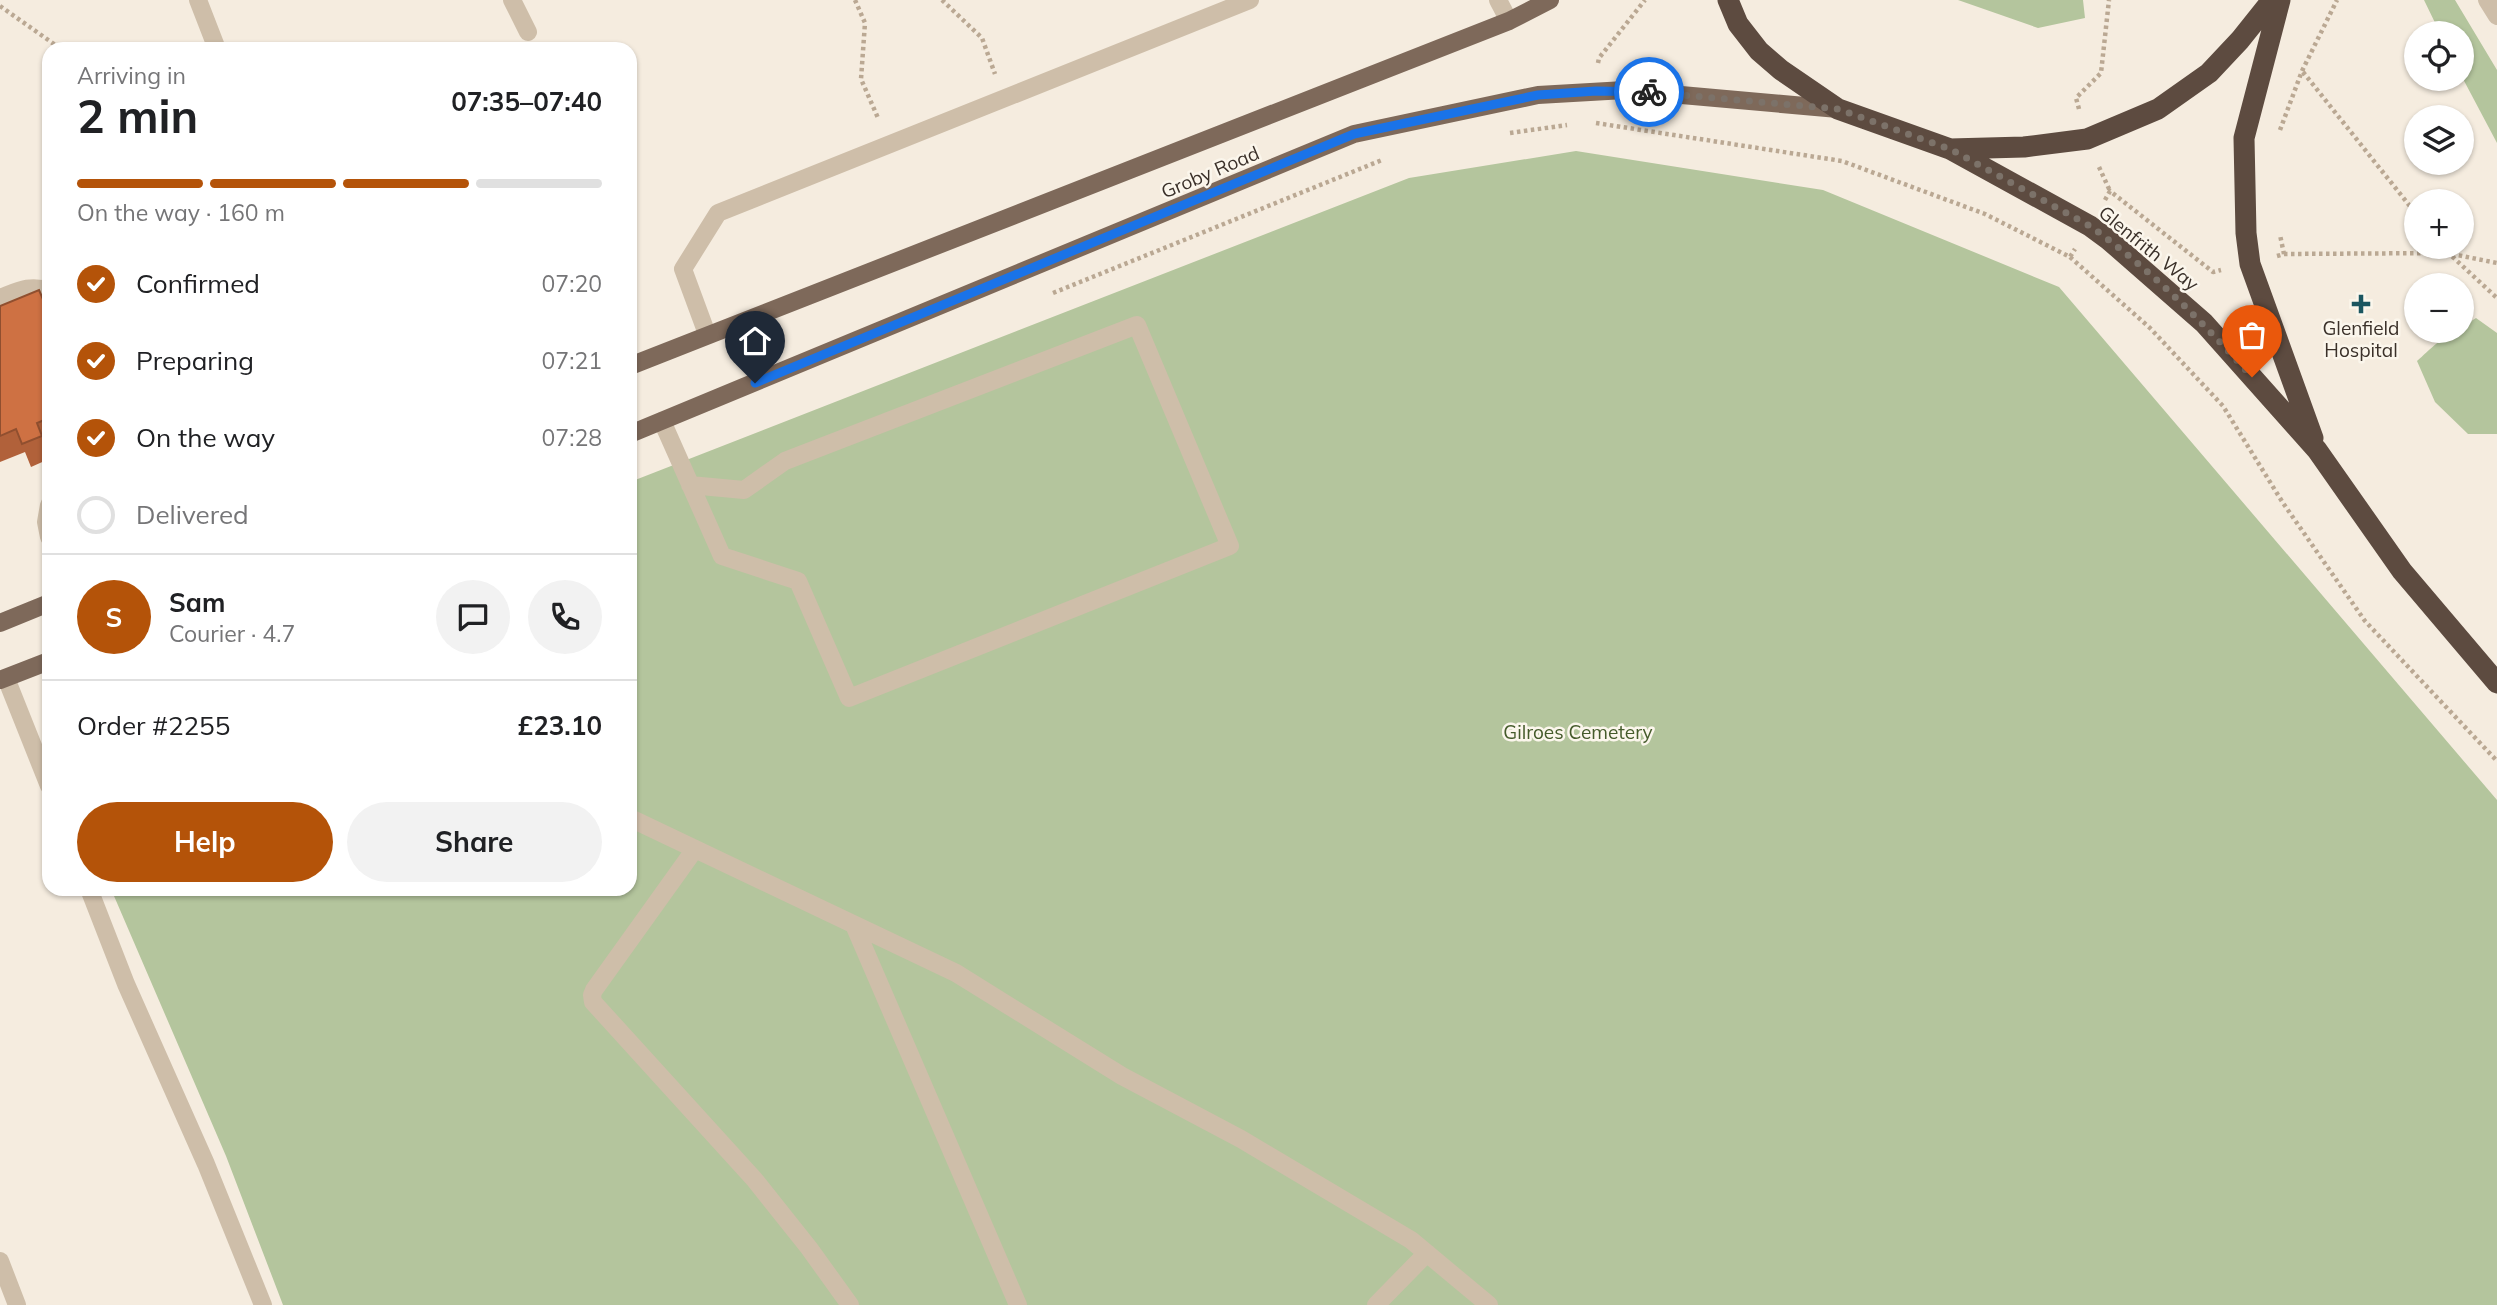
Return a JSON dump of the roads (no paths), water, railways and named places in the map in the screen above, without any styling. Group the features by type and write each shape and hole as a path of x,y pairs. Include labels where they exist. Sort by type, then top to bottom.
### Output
{"highway":[{"path":"1728,0 1738,24 1759,51 1781,70 1838,109 1950,149 2024,147 2087,139 2158,109 2209,73 2272,0"},
{"name":"Glenfrith Way","path":"2280,0 2244,138 2246,233 2250,264 2317,450"},
{"name":"Glenfrith Way","path":"1950,149 2090,226 2204,323 2317,450 2402,571 2497,683"}],"main road":[{"name":"Groby Road","path":"637,363 1509,21 1550,0"},
{"name":"Groby Road","path":"637,431 1354,134 1538,95 1596,91 1625,90 1838,109"},
{"path":"0,623 42,606"},
{"path":"3,679 42,664"}],"street":[{"path":"198,0 214,42"},
{"path":"512,0 527,32"},
{"path":"707,334 683,269 718,214 1250,0"},
{"path":"1498,0 1509,21"},
{"path":"2487,0 2497,16"},
{"path":"0,298 26,288 42,289"},
{"path":"662,421 690,485 722,556 798,581 849,698 1230,546 1137,325 785,461 744,490 690,485"},
{"path":"3,679 42,770"},
{"path":"637,821 956,973 1122,1076 1241,1139 1411,1240 1489,1305"},
{"path":"695,849 594,990 593,1002 754,1180 809,1248 850,1305"},
{"path":"92,896 126,984 206,1164 263,1305"},
{"path":"855,925 1018,1305"},
{"path":"1377,1305 1427,1253"},
{"path":"0,1261 17,1305"}],"place":[{"name":"Glenfield Hospital","path":"2361,304"}],"park label":[{"name":"Gilroes Cemetery","path":"1578,732"}]}
